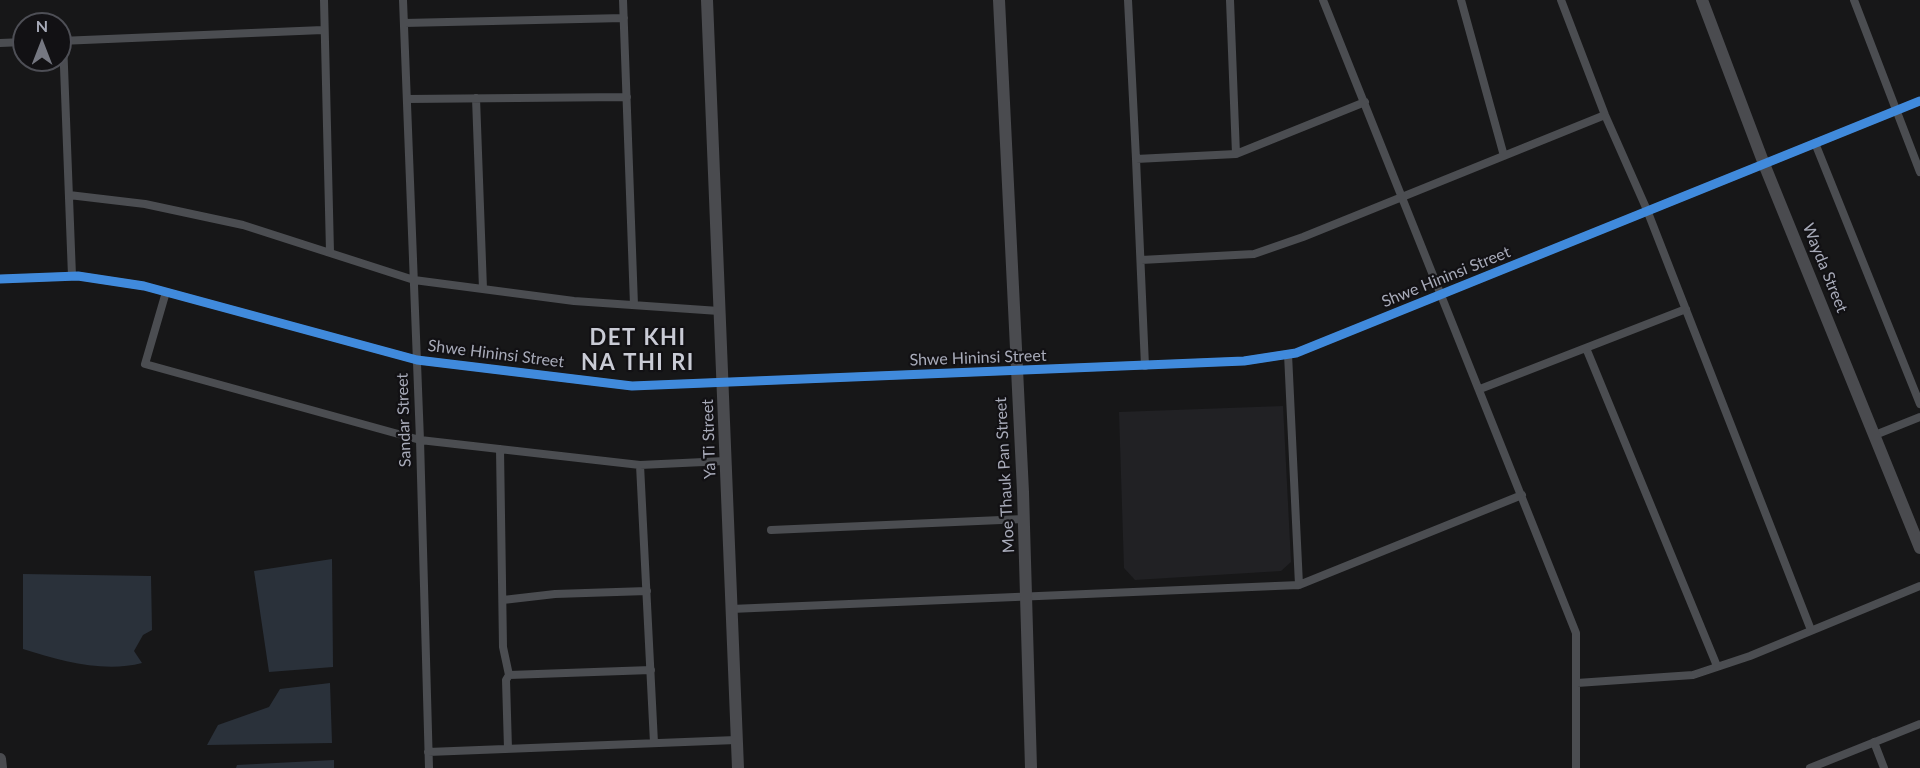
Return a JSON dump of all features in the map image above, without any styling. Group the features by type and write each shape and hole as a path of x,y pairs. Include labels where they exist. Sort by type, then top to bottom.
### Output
{"street":[{"path":"324,0 330,252"},
{"name":"Sandar Street","path":"403,0 420,440 429,768"},
{"path":"623,0 634,305"},
{"name":"Ya Ti Street","path":"707,0 738,768"},
{"name":"Moe Thauk Pan Street","path":"999,0 1024,519 1032,768"},
{"path":"1128,0 1144,366"},
{"path":"1230,0 1236,154"},
{"path":"1323,0 1404,196 1576,633 1576,768"},
{"path":"1461,0 1504,156"},
{"path":"1561,0 1605,115 1647,210 1811,630"},
{"name":"Wayda Street","path":"1702,0 1764,164 1920,548"},
{"path":"1854,0 1920,172"},
{"path":"404,23 624,18"},
{"path":"72,41 323,30"},
{"path":"63,72 72,276"},
{"path":"407,99 627,97"},
{"path":"477,98 483,289"},
{"name":"Shwe Hininsi Street","path":"0,279 72,276 144,286 417,360 632,386 1244,362 1288,354 1443,295 1647,210 1920,101"},
{"path":"1136,159 1236,154 1365,102"},
{"path":"1141,260 1254,254 1605,115"},
{"path":"1815,143 1920,404"},
{"path":"69,195 145,204 243,225 414,280 634,305 719,311"},
{"path":"166,292 145,364 420,440 640,465 725,460"},
{"path":"1480,388 1686,309"},
{"path":"1586,348 1717,666"},
{"path":"1288,354 1299,585"},
{"path":"1875,435 1920,417"},
{"path":"500,449 503,647 509,675 506,680 508,749"},
{"path":"640,465 654,743"},
{"path":"731,609 1299,585 1522,495"},
{"path":"771,530 1024,519"},
{"path":"1577,683 1693,675 1920,586"},
{"path":"503,600 555,594 646,591"},
{"path":"509,675 651,670"},
{"path":"1810,768 1920,724"},
{"path":"428,752 736,740"},
{"path":"1874,742 1884,768"},
{"path":"0,760 0,768"}],"shaded area":[{"path":"1283,406 1291,562 1281,571 1135,580 1124,568 1119,412"},
{"path":"332,559 333,667 269,672 254,571"},
{"path":"23,574 151,576 152,630 143,635 134,651 142,663 128,666 98,666 52,658 23,649"},
{"path":"330,683 332,743 207,745 218,725 269,707 280,689"},
{"path":"334,760 334,768 236,768 237,765"}],"cycle path":[{"path":"0,279 78,276 144,286 417,360 632,386 1244,361 1296,353 1920,101"}],"district":[{"name":"DET KHI NA THI RI","path":"638,350"}]}
